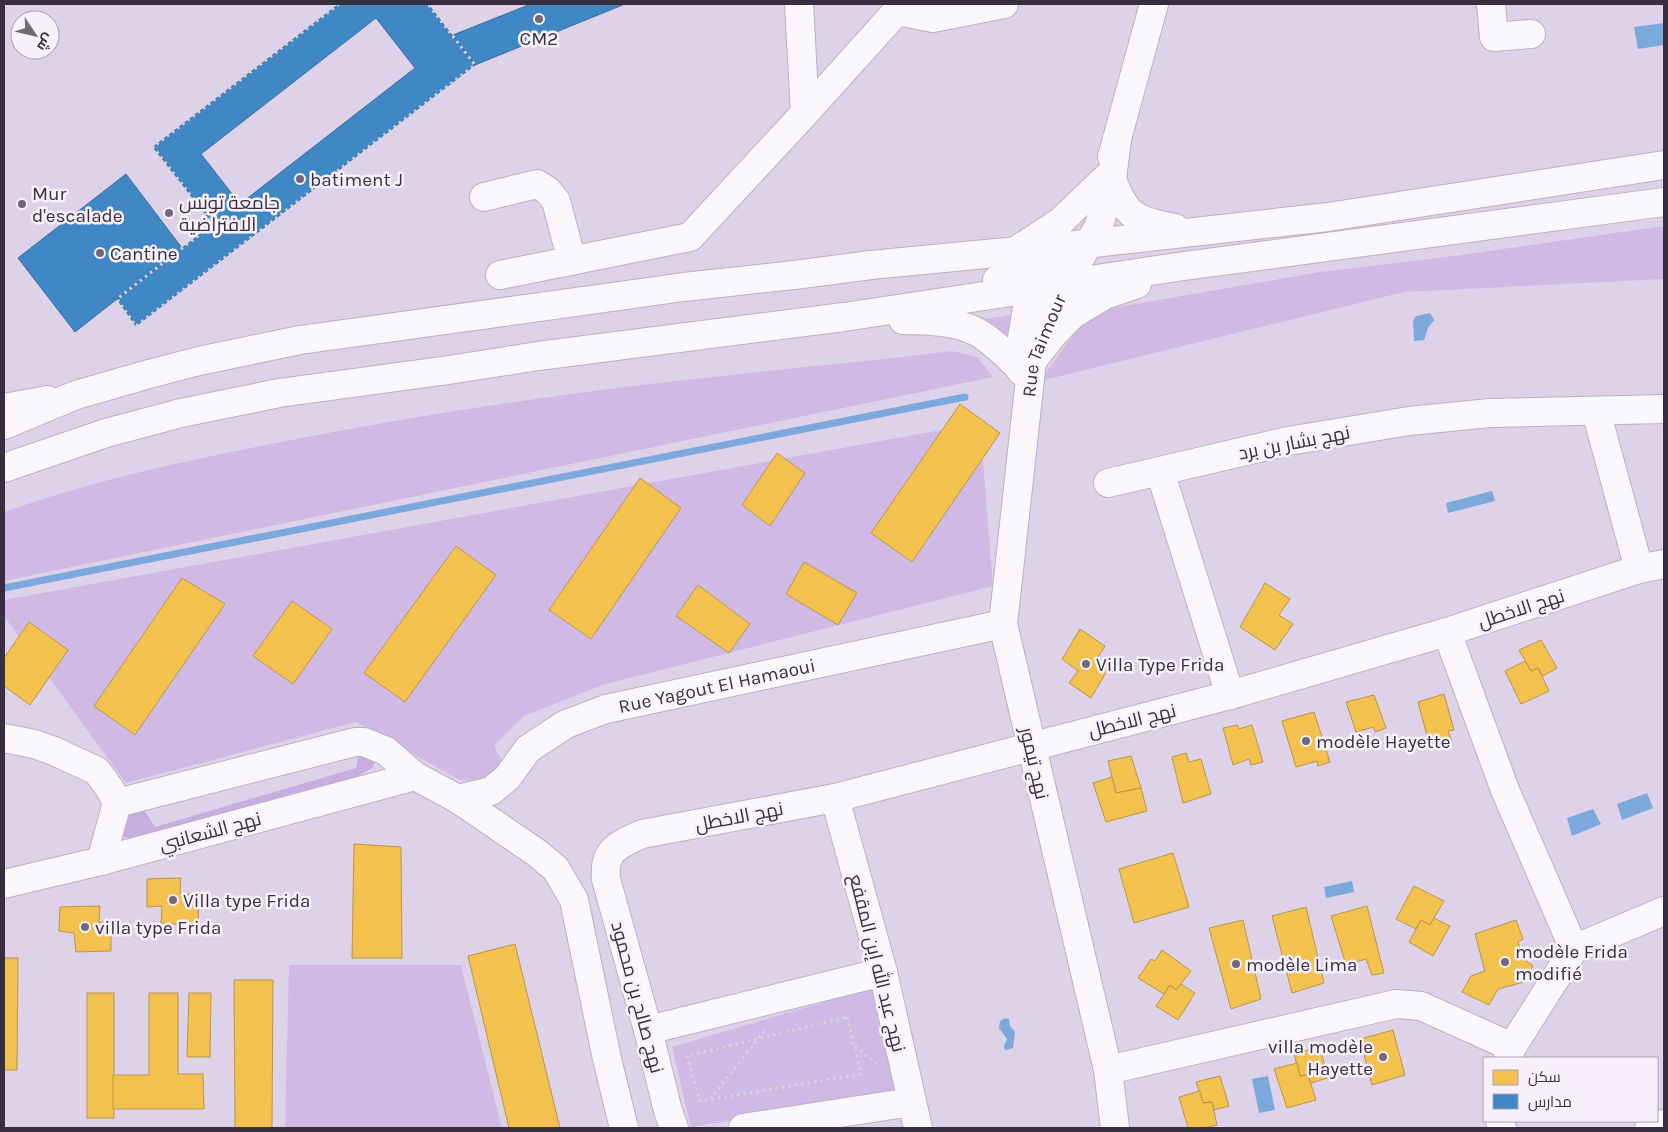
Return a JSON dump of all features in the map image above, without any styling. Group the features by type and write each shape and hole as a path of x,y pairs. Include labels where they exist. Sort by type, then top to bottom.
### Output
{"main road":[{"path":"800,4 805,113"},
{"path":"500,276 690,237 805,113 893,7 933,18 1004,4"},
{"path":"1030,290 1099,226 1117,139 1154,4"},
{"path":"1491,4 1494,37 1531,34"},
{"path":"745,328 791,314 1024,275 1068,253 1194,231 1328,216 1664,166"},
{"path":"1109,178 1125,208 1131,214 1155,224 1194,231"},
{"path":"1017,250 1060,222 1109,178"},
{"path":"484,197 537,184 548,191 556,201 572,261"},
{"path":"4,468 106,433 181,413 279,393 745,328 844,317 1184,266 1664,202"},
{"path":"4,408 76,395 199,361 300,340 684,287 1017,250 1068,253 1097,252 1240,236 1328,216"},
{"name":"Rue Taimour","path":"1026,364 1065,283 1068,253"},
{"name":"Rue Taimour","path":"1030,393 1022,338 1030,290 1068,253"},
{"path":"844,317 936,321 966,328 977,332 1026,364 1054,332 1073,314 1105,295 1184,266"},
{"name":"نهج تيمور","path":"1030,393 1003,624 1030,746 1108,1070 1116,1128"},
{"path":"4,425 76,395"},
{"name":"نهج بشار بن برد","path":"1108,483 1288,441 1409,421 1490,413 1664,409"},
{"path":"1596,411 1652,567"},
{"path":"1160,471 1230,695"},
{"name":"نهج الاخطل","path":"605,866 608,856 622,843 642,834 835,798 1230,695 1447,632 1652,567"},
{"name":"Rue Yagout El Hamaoui","path":"458,798 491,791 507,778 528,749 566,724 606,709 1003,624"},
{"path":"1447,632 1505,790 1574,949"},
{"path":"4,738 54,751 97,771 110,789 116,803 101,861"},
{"path":"116,803 355,742 364,742 386,751 415,776 458,798 537,853 556,869 574,900 607,1059 624,1128"},
{"name":"نهج الشعانبي","path":"4,884 101,861 415,776"},
{"name":"نهج عبد الله إبن المقفع","path":"835,798 883,972 918,1128"},
{"name":"نهج صالح بن محمود","path":"605,866 606,879 674,1128"},
{"path":"1108,1070 1396,1004 1421,1006 1510,1052 1574,949 1664,911"},
{"path":"648,1030 883,972"},
{"path":"743,1128 911,1102"},
{"path":"1649,1128 1664,1124"}],"path":[{"path":"339,4 153,147 213,224 117,300 136,326 475,65 428,4"},
{"path":"710,1100 791,996"},
{"path":"847,1017 861,1074 700,1101 687,1056 758,1039 847,1017"}],"shaded area":[{"path":"1664,226 1664,279 1404,292 1040,381 1078,328 1101,310 1320,272 1454,256"},
{"path":"1016,314 1012,338 985,319"},
{"path":"952,351 977,357 993,377 4,581 4,512 69,491 136,473 329,433 505,403 681,380"},
{"path":"980,423 993,586 602,685 524,716 494,746 502,761 490,777 481,781 460,780 356,722 126,783 4,616 4,600"},
{"path":"360,748 375,761 372,768 356,777 139,840 123,837 118,827 123,815 143,808 155,827 356,768"},
{"path":"289,965 461,965 502,1128 285,1128"},
{"path":"875,987 902,1093 691,1127 672,1047"}],"water":[{"path":"1664,23 1664,45 1638,49 1634,27"},
{"path":"1430,313 1434,320 1428,328 1424,340 1414,341 1413,321 1416,316"},
{"path":"1492,491 1495,501 1448,513 1446,503"},
{"path":"1647,793 1653,808 1622,820 1617,804"},
{"path":"1593,809 1601,824 1572,836 1567,818"},
{"path":"1352,881 1354,892 1326,898 1324,887"},
{"path":"1005,1018 1009,1019 1010,1026 1015,1032 1013,1048 1005,1050 1004,1046 1007,1039 999,1028 1000,1021"},
{"path":"1268,1076 1275,1110 1259,1113 1252,1079"}],"building: سكن":[{"path":"960,404 1000,433 912,562 871,533"},
{"path":"777,453 805,473 770,526 742,505"},
{"path":"640,478 681,508 591,639 549,610"},
{"path":"456,546 496,575 405,702 364,673"},
{"path":"804,562 857,593 838,625 786,594"},
{"path":"182,578 225,604 135,735 94,706"},
{"path":"1265,583 1290,599 1279,615 1293,624 1275,650 1240,627"},
{"path":"698,585 750,624 729,653 676,616"},
{"path":"292,601 332,629 293,684 253,656"},
{"path":"29,622 68,650 30,705 4,686 4,658"},
{"name":"Villa Type Frida","path":"1080,629 1105,646 1096,660 1108,669 1091,698 1069,683 1078,671 1062,659"},
{"path":"1541,640 1557,668 1543,676 1538,668 1531,671 1519,650"},
{"path":"1525,661 1531,671 1538,668 1549,691 1521,704 1505,671"},
{"name":"modèle Hayette","path":"1444,694 1454,730 1448,731 1452,742 1430,747 1418,702"},
{"name":"modèle Hayette","path":"1374,695 1386,728 1375,732 1374,727 1356,732 1346,702"},
{"name":"modèle Hayette","path":"1314,712 1330,762 1318,766 1317,761 1296,767 1282,721"},
{"name":"modèle Hayette","path":"1237,725 1239,729 1252,725 1263,762 1251,765 1249,759 1233,765 1223,728"},
{"path":"1186,753 1189,762 1201,759 1211,794 1183,803 1172,757"},
{"path":"1131,756 1141,788 1116,793 1108,761"},
{"path":"1112,777 1116,793 1141,788 1147,811 1106,822 1093,783"},
{"path":"354,844 401,847 402,958 352,958"},
{"path":"1173,853 1189,907 1134,923 1119,869"},
{"name":"Villa type Frida","path":"181,878 180,894 199,894 198,926 161,923 162,906 147,907 147,879"},
{"path":"1414,886 1444,901 1430,925 1421,920 1416,929 1396,919"},
{"name":"villa type Frida","path":"100,906 99,922 111,923 111,951 76,952 74,933 59,931 60,907"},
{"name":"modèle Lima","path":"1367,906 1384,973 1372,975 1366,959 1346,965 1331,916"},
{"name":"modèle Lima","path":"1306,907 1324,983 1292,993 1272,916"},
{"path":"1434,918 1450,926 1433,956 1409,942 1421,920 1430,925"},
{"name":"modèle Lima","path":"1243,920 1261,999 1231,1009 1209,928"},
{"name":"modèle Frida modifié","path":"1516,920 1523,939 1518,942 1523,959 1533,966 1524,982 1498,989 1489,1005 1462,992 1471,976 1485,971 1475,934"},
{"path":"515,944 560,1128 509,1128 468,956"},
{"path":"1162,950 1191,971 1176,990 1170,985 1164,994 1138,978 1151,959 1155,961"},
{"path":"4,958 18,958 17,1070 4,1070"},
{"path":"234,980 273,980 272,1128 235,1128"},
{"path":"1181,984 1195,993 1178,1020 1156,1006 1170,985 1176,990"},
{"path":"87,993 114,993 114,1118 87,1118"},
{"path":"149,993 178,993 178,1074 203,1074 204,1109 113,1109 113,1075 149,1075"},
{"path":"189,993 211,993 210,1057 187,1057"},
{"name":"villa modèle Hayette","path":"1393,1030 1405,1075 1372,1085 1360,1039"},
{"path":"1320,1047 1328,1078 1311,1083 1308,1075 1300,1076 1294,1054"},
{"path":"1297,1063 1300,1076 1308,1075 1316,1100 1287,1108 1274,1069"},
{"path":"1220,1076 1229,1106 1214,1110 1212,1102 1203,1103 1196,1082"},
{"path":"1200,1091 1203,1103 1212,1102 1217,1125 1203,1128 1188,1128 1179,1097"}],"building: مدارس":[{"name":"batiment J","path":"339,4 428,4 475,65 136,326 117,299 213,224 153,147","holes":["376,18 415,68 240,204 201,154"]},
{"name":"CM2","path":"531,4 625,4 475,65 453,35"},
{"name":"Cantine","path":"126,174 182,248 75,332 18,258"}],"waterway":[{"path":"4,588 965,397"}],"place":[{"name":"CM2","path":"539,19"},
{"name":"batiment J","path":"300,179"},
{"name":"Mur d'escalade","path":"22,204"},
{"name":"جامعة تونس الافتراضية","path":"169,213"},
{"name":"Cantine","path":"100,253"},
{"name":"Villa Type Frida","path":"1086,664"},
{"name":"modèle Hayette","path":"1306,741"},
{"name":"Villa type Frida","path":"173,900"},
{"name":"villa type Frida","path":"85,927"},
{"name":"modèle Frida modifié","path":"1505,962"},
{"name":"modèle Lima","path":"1236,964"},
{"name":"villa modèle Hayette","path":"1383,1057"}]}
